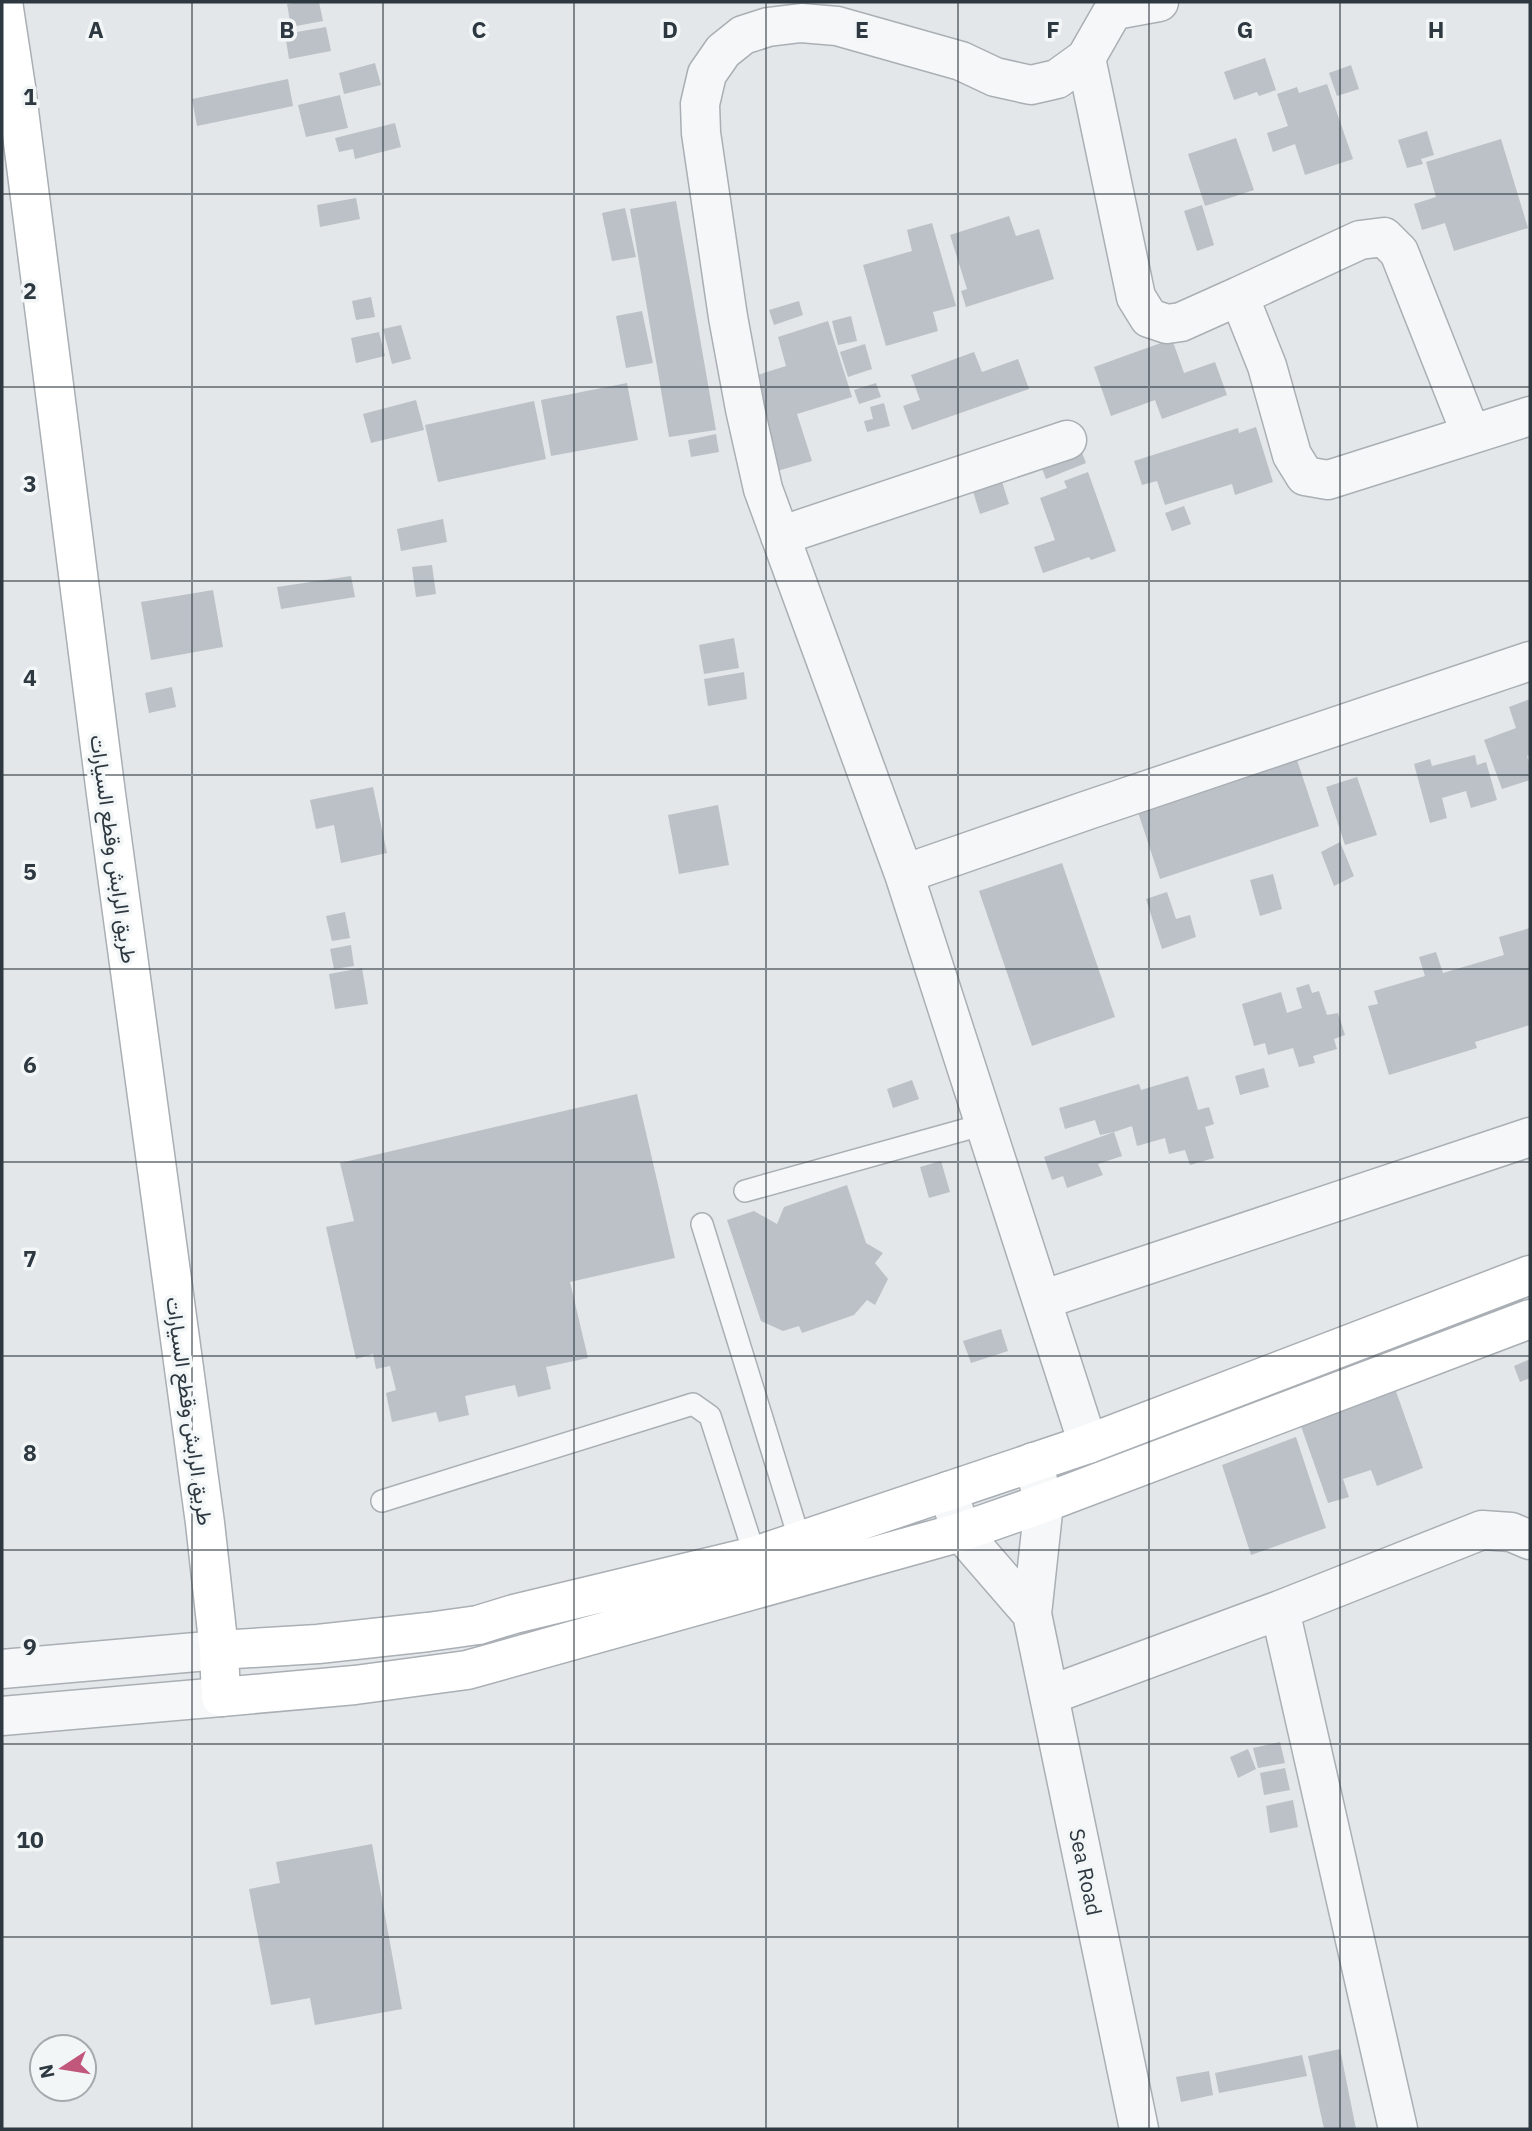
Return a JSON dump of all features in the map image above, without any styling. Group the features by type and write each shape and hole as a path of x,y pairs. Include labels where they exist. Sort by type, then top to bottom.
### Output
{"main road":[{"name":"طريق الرابش وقطع السيارات","path":"3,2 106,794 205,1523 219,1650 221,1697"},
{"path":"219,1650 318,1644 478,1625 513,1614 755,1556 1088,1444 1530,1275"},
{"path":"221,1697 355,1685 467,1670 961,1532 1530,1320"}],"street":[{"path":"1088,1444 904,874 763,489 728,317 701,133 701,104 707,74 723,51 744,36 768,27 801,23 837,26 961,61 995,77 1031,85 1057,79 1086,58 1117,6 1159,2"},
{"path":"1086,58 1129,271 1136,297 1149,318 1167,324 1181,322 1360,240 1384,237 1399,252 1471,434"},
{"path":"1239,296 1267,366 1292,455 1305,476 1328,480 1530,416"},
{"path":"780,536 1067,440"},
{"path":"904,874 1530,662"},
{"path":"1042,1300 1530,1137"},
{"path":"1032,1615 1044,1503 1033,1462"},
{"path":"948,1491 961,1532 1032,1615"},
{"path":"1050,1695 1280,1610 1482,1530 1511,1532 1530,1540"},
{"path":"1280,1610 1398,2129"},
{"name":"Sea Road","path":"1032,1615 1139,2129"},
{"path":"2,1668 219,1650"},
{"path":"2,1716 221,1697"}],"lane":[{"path":"745,1191 985,1124"},
{"path":"702,1224 800,1541"},
{"path":"382,1501 693,1405 710,1416 755,1556"}],"building":[{"path":"319,2 323,21 291,27 287,4"},
{"path":"326,27 331,51 289,59 285,34"},
{"path":"1265,58 1276,90 1259,96 1257,92 1234,100 1224,72"},
{"path":"375,63 381,85 344,94 339,73"},
{"path":"1351,65 1359,89 1337,96 1329,73"},
{"path":"288,79 293,106 197,126 192,99"},
{"path":"1327,84 1353,159 1305,175 1295,144 1273,152 1267,133 1288,126 1277,94 1297,87 1299,93"},
{"path":"340,95 348,128 306,137 298,105"},
{"path":"395,123 401,147 355,159 353,149 339,152 335,138"},
{"path":"1427,131 1434,155 1421,159 1423,164 1407,168 1398,140"},
{"path":"1236,138 1254,190 1205,206 1188,154"},
{"path":"1501,139 1528,228 1454,251 1445,223 1422,230 1414,204 1436,197 1426,162"},
{"path":"356,198 360,219 320,227 317,205"},
{"path":"676,201 716,430 669,437 630,209"},
{"path":"1202,205 1214,245 1197,251 1184,211"},
{"path":"625,208 636,257 612,261 602,213"},
{"path":"1009,216 1016,236 1039,229 1054,279 966,307 961,291 967,289 950,235"},
{"path":"932,223 956,306 933,312 938,331 886,346 863,265 912,251 907,230"},
{"path":"371,297 375,317 356,320 352,301"},
{"path":"799,301 803,315 774,325 769,310"},
{"path":"642,311 653,363 626,368 616,316"},
{"path":"851,316 857,341 838,345 832,321"},
{"path":"828,321 852,397 797,414 812,461 777,471 748,378 786,366 778,337"},
{"path":"401,325 411,359 392,364 383,329"},
{"path":"379,332 385,356 356,363 351,338"},
{"path":"1172,339 1184,373 1215,362 1227,395 1162,419 1155,400 1111,416 1094,367"},
{"path":"865,344 872,369 848,377 840,352"},
{"path":"974,352 982,372 1018,359 1029,389 912,430 903,406 920,400 911,375"},
{"path":"627,383 638,440 551,456 541,400"},
{"path":"876,383 881,397 859,404 854,390"},
{"path":"416,400 424,430 371,443 363,414"},
{"path":"534,401 546,459 438,482 425,425"},
{"path":"884,403 890,426 867,432 864,421 873,419 870,407"},
{"path":"1256,427 1273,482 1235,495 1232,484 1165,505 1157,481 1142,485 1134,461 1238,428 1239,433"},
{"path":"716,434 719,452 691,457 688,440"},
{"path":"1076,437 1086,463 1046,479 1036,453"},
{"path":"1088,472 1116,551 1043,573 1034,547 1055,540 1040,498 1067,488 1064,481"},
{"path":"1000,475 1009,504 980,514 971,485"},
{"path":"1184,506 1191,524 1172,531 1165,513"},
{"path":"443,519 447,542 401,551 397,529"},
{"path":"432,565 436,594 416,597 412,567"},
{"path":"351,576 355,597 281,609 277,587"},
{"path":"213,590 223,647 151,660 141,602"},
{"path":"734,638 739,668 704,674 699,645"},
{"path":"744,672 747,699 708,706 704,679"},
{"path":"172,687 176,707 149,713 145,693"},
{"path":"1530,699 1530,755 1527,756 1530,780 1502,789 1484,740 1516,728 1509,707"},
{"path":"1287,730 1319,826 1160,879 1135,803"},
{"path":"1475,755 1477,765 1486,762 1497,800 1471,808 1466,791 1442,798 1447,818 1430,823 1414,764 1430,759 1432,766"},
{"path":"1357,777 1377,835 1345,845 1326,787"},
{"path":"373,787 387,853 341,863 334,825 316,829 310,800"},
{"path":"718,805 729,865 679,874 668,815"},
{"path":"1340,842 1354,876 1334,886 1321,852"},
{"path":"1062,863 1115,1017 1032,1046 979,891"},
{"path":"1273,874 1282,909 1260,916 1250,880"},
{"path":"1167,892 1176,919 1190,915 1196,937 1162,949 1146,899"},
{"path":"345,912 350,938 332,941 326,916"},
{"path":"1530,928 1530,1025 1475,1042 1477,1048 1389,1075 1368,1006 1378,1004 1374,991 1425,976 1419,957 1436,952 1443,973 1504,955 1499,937"},
{"path":"351,945 354,966 334,969 330,949"},
{"path":"362,968 368,1004 335,1009 329,974"},
{"path":"1309,984 1312,993 1319,991 1327,1015 1338,1013 1345,1035 1334,1039 1337,1049 1313,1056 1315,1063 1299,1067 1293,1048 1268,1055 1265,1043 1254,1046 1242,1004 1281,992 1287,1013 1302,1008 1296,988"},
{"path":"1264,1068 1269,1087 1240,1095 1235,1076"},
{"path":"1188,1076 1198,1110 1209,1107 1214,1124 1205,1127 1214,1158 1190,1165 1185,1150 1169,1154 1165,1138 1137,1146 1132,1126 1100,1135 1095,1120 1065,1129 1059,1108 1139,1084 1141,1090"},
{"path":"912,1080 919,1099 893,1108 887,1089"},
{"path":"637,1094 675,1258 570,1282 588,1358 546,1367 551,1389 518,1397 515,1385 465,1396 469,1415 439,1422 436,1412 392,1422 386,1393 396,1390 390,1366 376,1369 373,1354 356,1359 326,1227 354,1221 340,1163"},
{"path":"1114,1132 1122,1156 1098,1164 1103,1175 1067,1188 1063,1176 1052,1180 1044,1157"},
{"path":"941,1161 950,1192 929,1198 920,1167"},
{"path":"847,1185 866,1243 883,1253 875,1263 888,1279 875,1305 867,1300 854,1315 802,1333 799,1326 783,1331 761,1321 727,1220 754,1211 777,1224 784,1207"},
{"path":"1001,1329 1008,1351 971,1363 963,1341"},
{"path":"1530,1359 1530,1378 1520,1382 1514,1366"},
{"path":"1391,1377 1423,1468 1377,1486 1371,1470 1343,1479 1349,1497 1328,1503 1296,1412"},
{"path":"1296,1437 1326,1528 1251,1555 1222,1465"},
{"path":"1280,1742 1285,1763 1258,1768 1253,1748"},
{"path":"1248,1749 1256,1769 1238,1778 1230,1757"},
{"path":"1285,1768 1290,1790 1264,1795 1260,1773"},
{"path":"1293,1800 1298,1827 1270,1833 1266,1806"},
{"path":"372,1844 402,2009 315,2025 310,1998 271,2005 249,1889 280,1883 276,1862"},
{"path":"1340,2049 1356,2129 1324,2129 1308,2056"},
{"path":"1302,2055 1307,2076 1219,2093 1215,2073"},
{"path":"1209,2071 1213,2095 1181,2102 1176,2077"}]}
